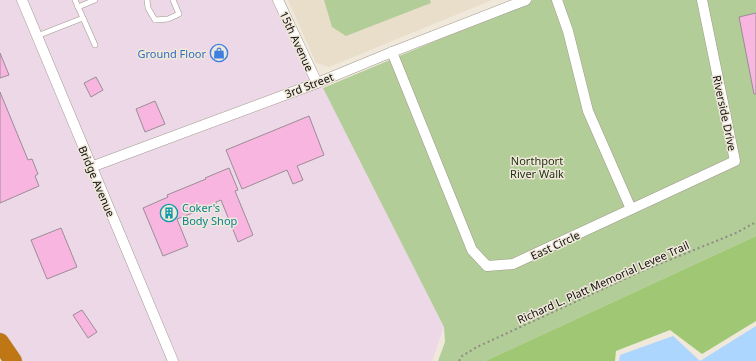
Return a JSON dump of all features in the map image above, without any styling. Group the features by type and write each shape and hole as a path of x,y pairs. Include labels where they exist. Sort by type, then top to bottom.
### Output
{"highway":[{"path":"0,342 13,361"}],"street":[{"name":"Bridge Avenue","path":"22,0 172,361"},
{"name":"15th Avenue","path":"278,0 317,83"},
{"path":"557,0 568,31 588,111 631,209"},
{"name":"Riverside Drive","path":"631,209 735,162 702,0"},
{"name":"3rd Street","path":"91,167 317,83 522,1"},
{"name":"East Circle","path":"392,52 472,250 487,266 513,264 631,209"}],"lane":[{"path":"75,0 95,45"},
{"path":"78,7 95,0"},
{"path":"147,0 148,8 155,20 168,19 178,14 173,0"},
{"path":"37,36 83,18"}],"path":[{"name":"Richard L. Platt Memorial Levee Trail","path":"460,361 462,356 477,347 642,271 736,233 756,222"}],"shaded area":[{"path":"0,0 281,0 323,88 332,101 444,327 432,361 17,361 0,340"},
{"path":"288,0 492,0 329,67 316,63"}],"green space":[{"path":"324,0 430,0 431,3 346,36 332,27"},
{"name":"Northport River Walk","path":"533,0 756,0 756,236 485,361 438,361 445,342 444,327 323,88"},
{"path":"756,236 756,321 702,354 670,330 616,351 615,361 485,361"}],"water":[{"path":"756,326 756,361 700,361"},
{"path":"673,336 700,361 619,361 620,355"}],"building":[{"path":"756,13 756,94 754,94 739,17"},
{"path":"0,53 9,75 0,78"},
{"path":"96,77 103,90 91,97 84,83"},
{"path":"0,92 28,160 32,159 38,174 35,176 39,186 0,203"},
{"path":"155,101 165,124 145,132 136,109"},
{"path":"309,116 324,155 297,166 303,180 293,184 287,170 242,189 226,150"},
{"name":"Coker's Body Shop","path":"229,168 238,190 235,191 253,235 238,242 221,200 216,202 216,204 177,219 188,246 163,256 143,208 168,197 167,195"},
{"path":"61,228 77,267 47,279 31,240"},
{"path":"82,310 97,332 88,338 73,315"}],"place":[{"name":"Ground Floor","path":"219,53"},
{"name":"Coker's Body Shop","path":"169,213"}]}
